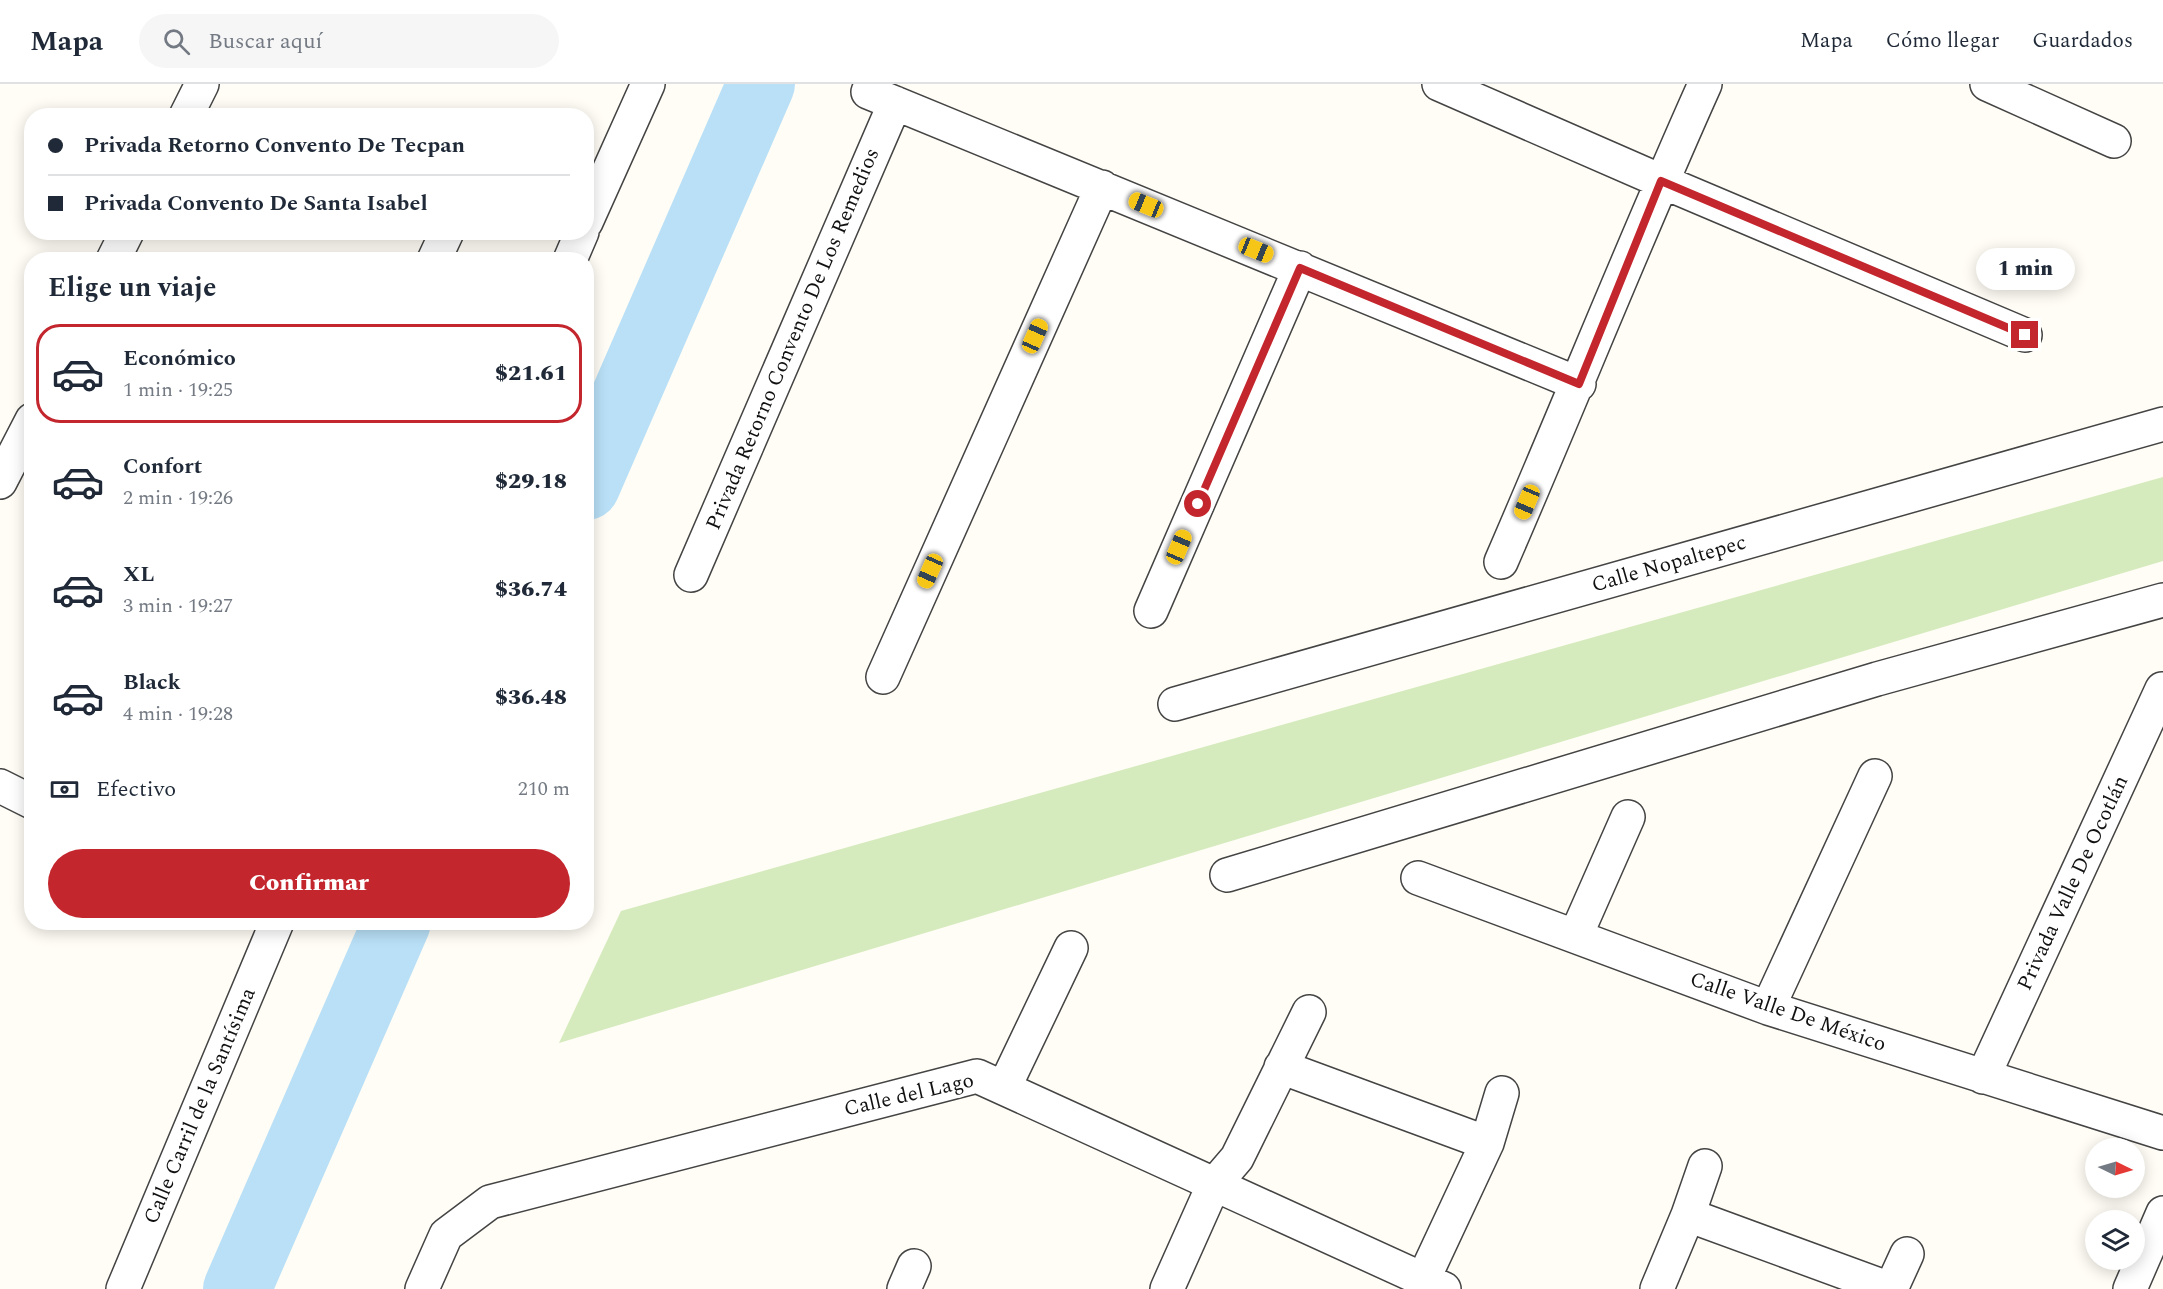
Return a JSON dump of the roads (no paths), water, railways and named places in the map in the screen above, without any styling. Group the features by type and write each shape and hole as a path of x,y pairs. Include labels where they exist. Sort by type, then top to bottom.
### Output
{"street":[{"path":"190,108 202,84"},
{"path":"594,204 648,84"},
{"path":"1439,84 2025,335"},
{"path":"1501,562 1579,384 1661,181 1705,84"},
{"path":"1987,84 2114,141"},
{"name":"Privada Retorno Convento De Los Remedios","path":"692,575 881,98 1101,187"},
{"path":"883,677 1101,187 1579,384"},
{"path":"1151,611 1300,268"},
{"name":"Calle Nopaltepec","path":"1175,704 2163,424"},
{"path":"0,482 24,436"},
{"path":"1227,875 1877,679 2163,600"},
{"name":"Privada Valle De Ocotlán","path":"1983,1077 2162,689"},
{"path":"1768,1008 1875,776"},
{"path":"0,786 24,798"},
{"path":"1576,935 1628,817"},
{"name":"Calle Valle De México","path":"1418,878 1768,1008 2163,1133"},
{"name":"Calle Carril de la Santísima","path":"123,1289 271,930"},
{"path":"1004,1088 1071,948"},
{"path":"1167,1289 1213,1186 1237,1158 1309,1012"},
{"path":"1281,1067 1487,1143"},
{"name":"Calle del Lago","path":"422,1289 446,1235 490,1202 977,1076 1433,1285"},
{"path":"1433,1285 1487,1143 1502,1093"},
{"path":"1657,1289 1688,1215 1705,1166"},
{"path":"2130,1289 2163,1213"},
{"path":"1688,1215 1890,1289 1906,1254"}],"waterway":[{"path":"594,468 761,84"},
{"path":"237,1289 394,930"}]}
